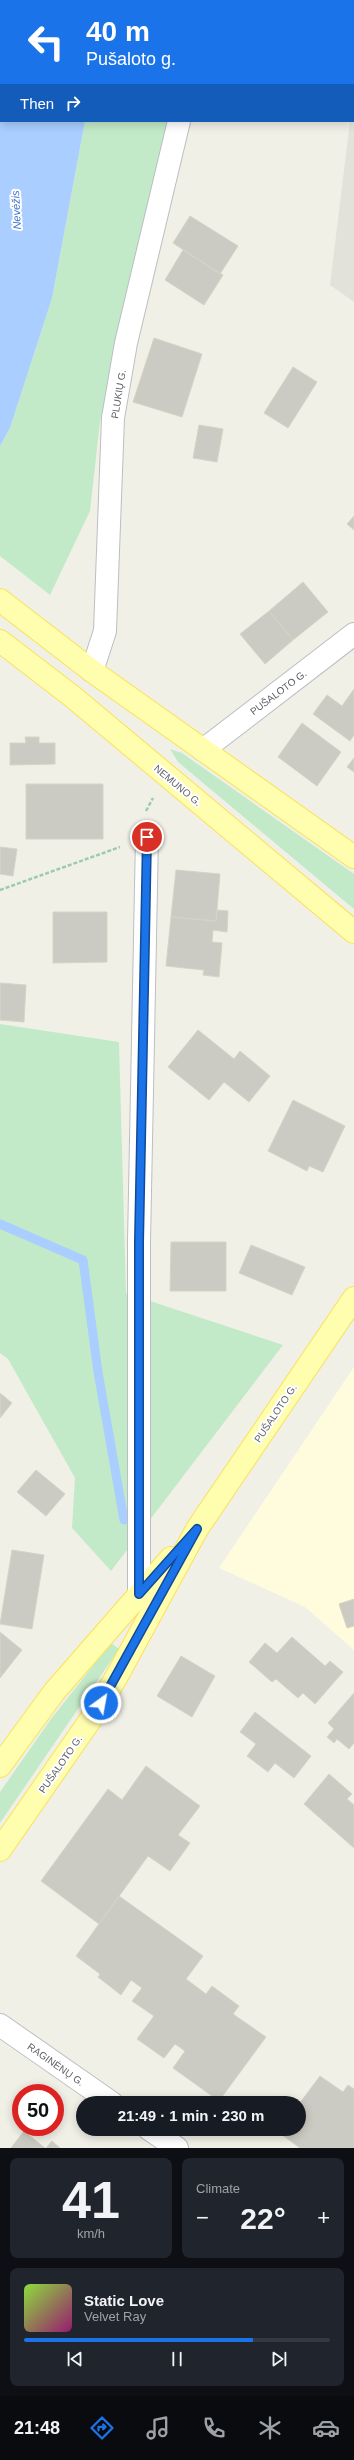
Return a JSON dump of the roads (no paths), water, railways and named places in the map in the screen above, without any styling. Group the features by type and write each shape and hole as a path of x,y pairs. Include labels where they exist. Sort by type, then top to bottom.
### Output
{"main road":[{"path":"0,600 92,671 354,857"},
{"name":"NEMUNO G.","path":"0,642 72,697 354,932"},
{"name":"PUŠALOTO G.","path":"0,1850 93,1716 117,1676 197,1529 354,1298"},
{"name":"PUŠALOTO G.","path":"0,1766 54,1692 197,1529"}],"street":[{"name":"PLUKIŲ G.","path":"92,671 105,632 113,418 126,343 179,122"},
{"name":"PUŠALOTO G.","path":"203,750 354,634"},
{"path":"139,1594 139,1242 147,837"},
{"name":"RAGINĖNŲ G.","path":"0,2025 102,2096"},
{"path":"159,2136 177,2148"}],"water":[{"name":"Nevėžis","path":"0,122 85,122 52,298 10,428 0,446"}],"waterway":[{"path":"0,1224 83,1260 98,1372 124,1520"}]}
